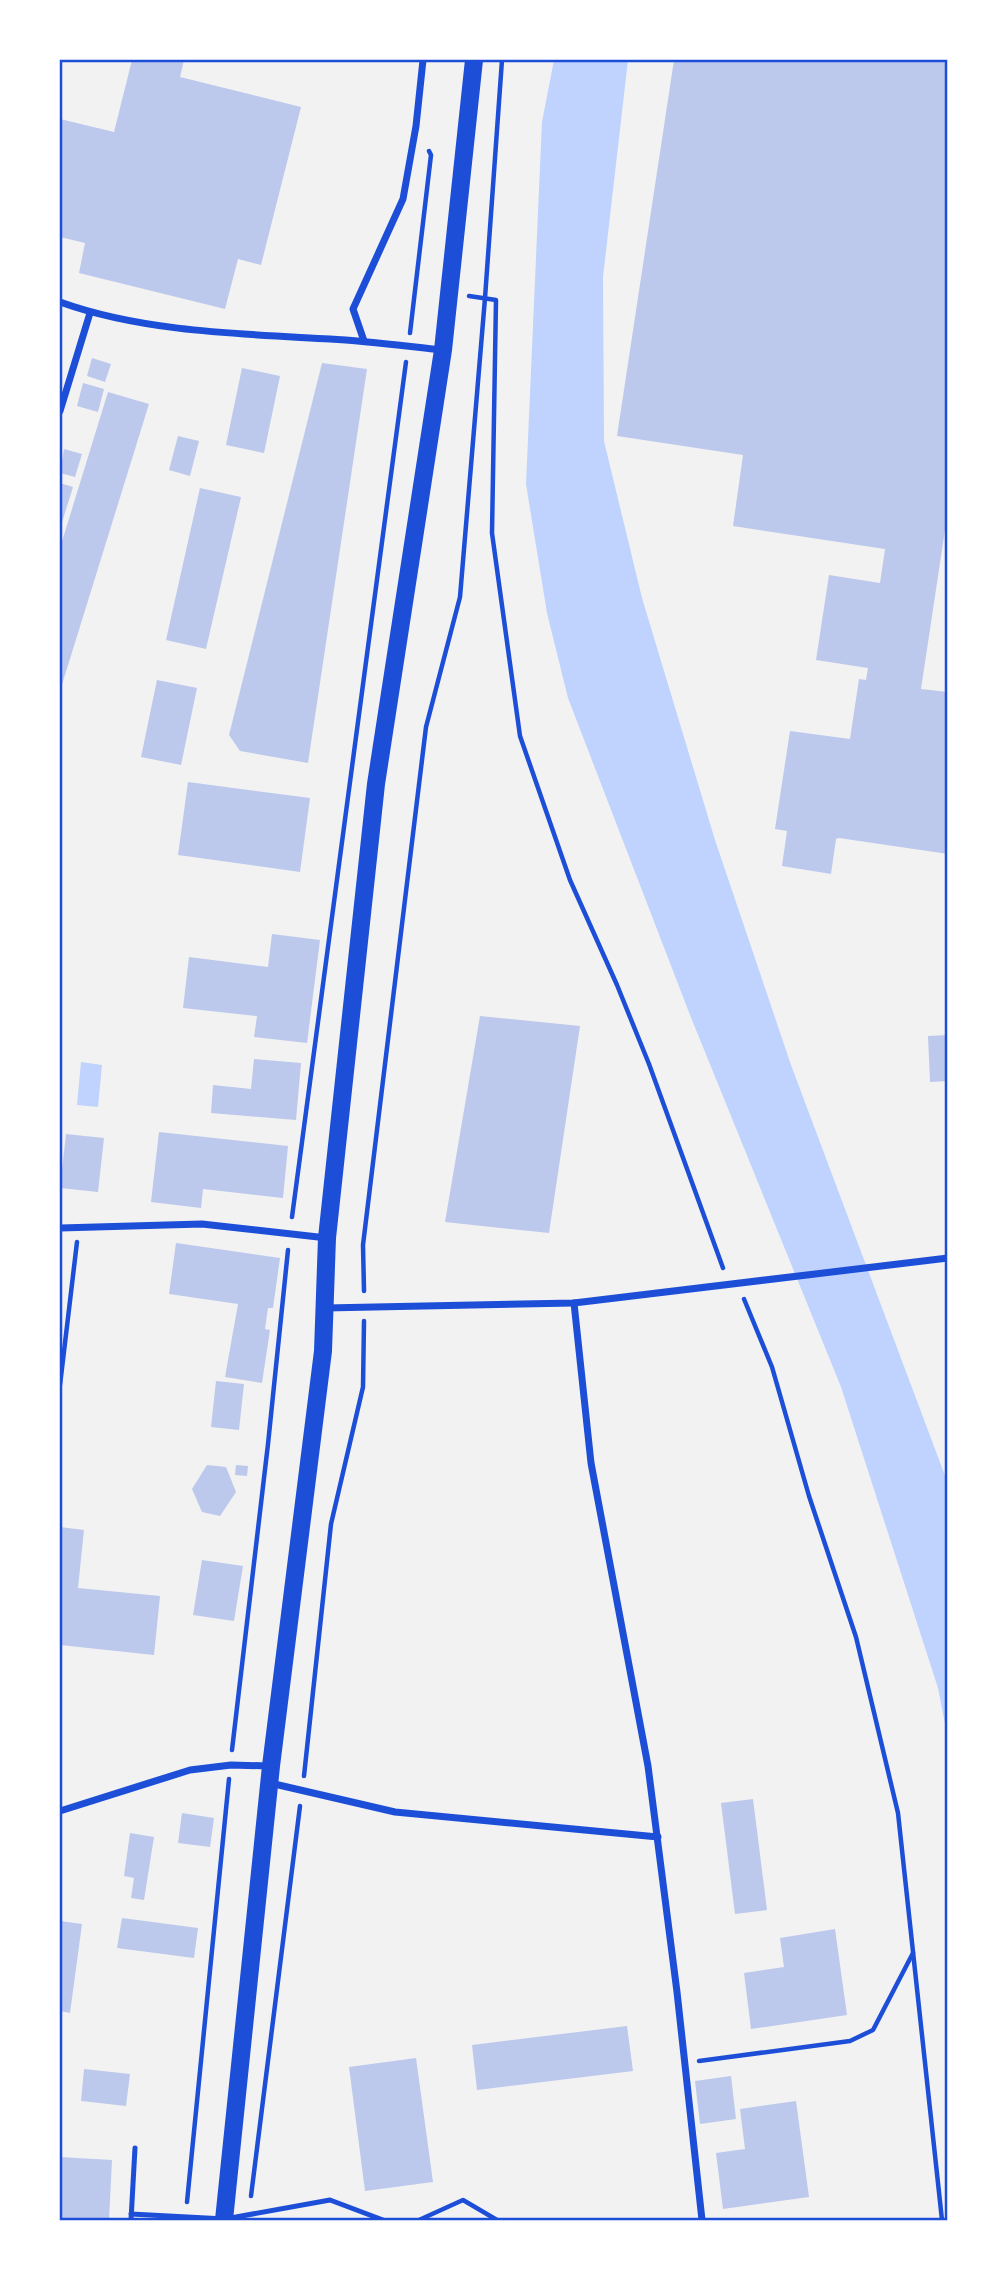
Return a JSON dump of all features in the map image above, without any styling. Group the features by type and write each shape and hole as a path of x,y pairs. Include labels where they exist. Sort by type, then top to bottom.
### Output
{"main road":[{"path":"224,2220 270,1774 324,1351 327,1238 376,784 443,349 474,60"}],"street":[{"path":"364,341 353,309 403,199 416,126 423,60"},
{"path":"60,302 90,313 214,333 364,341 443,349"},
{"path":"60,411 90,313"},
{"path":"60,1227 202,1224 327,1238"},
{"path":"325,1308 574,1303 947,1258"},
{"path":"574,1303 592,1463 648,1766 658,1837 702,2221"},
{"path":"60,1811 190,1770 231,1765 270,1774 302,1791 395,1812 658,1837"}],"lane":[{"path":"135,2148 131,2217 224,2220 330,2200 383,2221"}],"path":[{"path":"249,2214 302,1791 331,1524 363,1387 363,1245 426,727 460,597 502,60"},
{"path":"185,2217 231,1765 290,1234 409,346 432,155 416,126"},
{"path":"449,292 496,300 492,533 520,736 570,880 644,1053 729,1285"},
{"path":"60,1385 79,1227"},
{"path":"738,1284 772,1367 809,1496 856,1637 898,1813 943,2221"},
{"path":"685,2063 850,2041 873,2030 913,1952"},
{"path":"419,2221 463,2200 497,2221"}],"water":[{"path":"554,60 628,60 603,277 604,441 642,598 715,840 791,1065 947,1481 947,1734 938,1688 841,1387 690,1015 568,698 547,613 526,484 542,122"},
{"path":"81,1062 102,1065 98,1107 77,1105"}],"building":[{"path":"132,60 184,60 180,77 301,107 261,265 238,259 225,309 79,273 85,243 60,237 60,119 114,132"},
{"path":"674,60 948,60 948,510 921,689 948,692 948,854 839,838 836,839 831,874 782,866 787,831 775,829 790,731 850,739 859,679 866,680 868,668 816,660 829,575 880,583 885,549 733,526 743,455 617,436"},
{"path":"92,358 111,364 105,382 87,376"},
{"path":"322,363 367,369 308,763 240,751 229,735"},
{"path":"242,368 280,376 264,453 226,445"},
{"path":"83,383 104,389 98,412 77,406"},
{"path":"108,392 149,404 60,691 60,548"},
{"path":"178,436 199,441 190,476 169,470"},
{"path":"64,449 82,454 75,477 60,473"},
{"path":"60,483 73,487 60,529"},
{"path":"200,488 241,497 206,649 166,640"},
{"path":"157,680 197,688 181,765 141,757"},
{"path":"188,782 310,798 300,872 178,855"},
{"path":"272,934 320,940 307,1043 254,1037 257,1016 183,1008 189,957 268,967"},
{"path":"480,1016 580,1026 549,1233 445,1222"},
{"path":"948,1035 948,1081 930,1082 928,1036"},
{"path":"254,1059 301,1063 296,1120 211,1113 213,1085 251,1089"},
{"path":"159,1132 288,1146 283,1198 203,1189 201,1208 151,1202"},
{"path":"66,1134 104,1138 98,1192 60,1188"},
{"path":"176,1243 280,1258 273,1308 268,1308 265,1329 270,1330 262,1383 225,1377 238,1304 169,1294"},
{"path":"216,1381 244,1384 239,1430 211,1427"},
{"path":"207,1465 226,1467 236,1492 220,1516 202,1512 192,1489"},
{"path":"236,1465 248,1466 247,1476 235,1475"},
{"path":"60,1527 84,1530 78,1588 160,1596 154,1655 60,1645"},
{"path":"202,1560 243,1566 234,1621 193,1615"},
{"path":"753,1799 767,1910 735,1914 721,1803"},
{"path":"182,1813 214,1818 210,1847 178,1843"},
{"path":"130,1833 154,1837 144,1900 131,1898 134,1878 124,1876"},
{"path":"122,1918 198,1928 194,1958 117,1948"},
{"path":"60,1921 82,1924 70,2013 60,2011"},
{"path":"835,1929 847,2015 751,2029 744,1973 784,1967 780,1938"},
{"path":"627,2026 633,2071 477,2090 472,2045"},
{"path":"416,2058 433,2182 365,2191 349,2067"},
{"path":"84,2069 130,2074 126,2106 81,2101"},
{"path":"731,2076 736,2119 700,2124 695,2081"},
{"path":"796,2101 809,2197 723,2209 716,2153 745,2149 740,2109"},
{"path":"60,2157 112,2160 109,2220 60,2220"}]}
